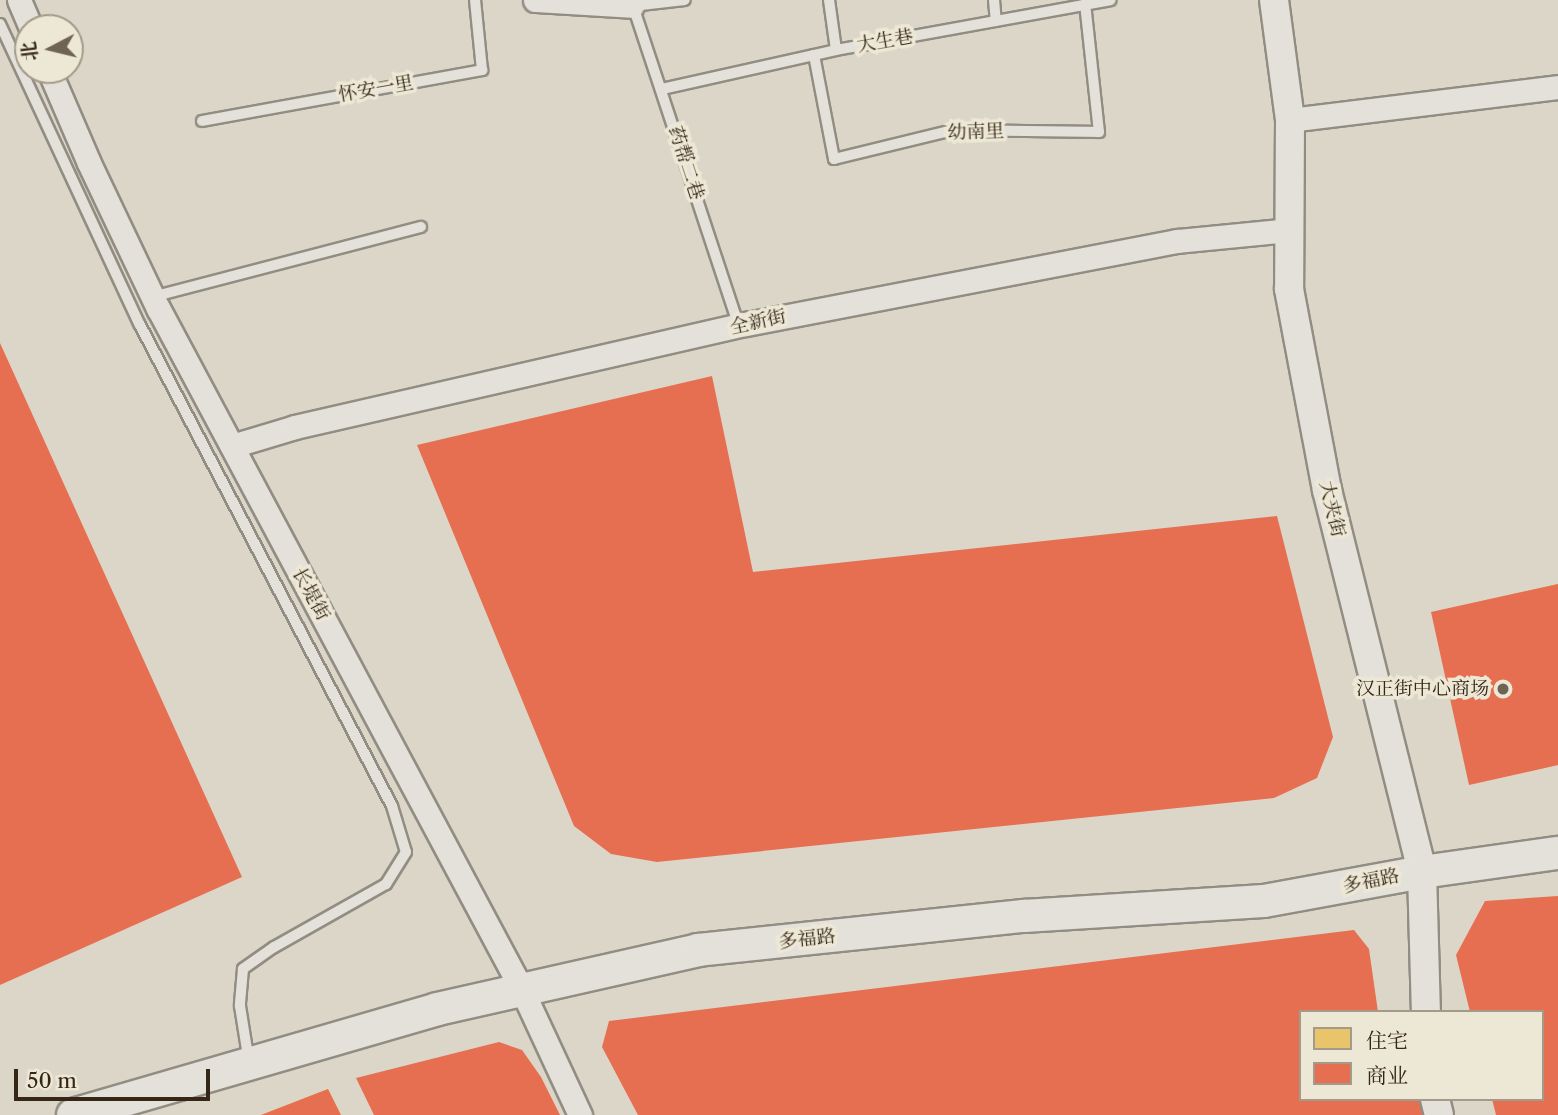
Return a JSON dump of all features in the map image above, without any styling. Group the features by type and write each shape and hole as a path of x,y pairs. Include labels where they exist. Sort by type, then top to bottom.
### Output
{"main road":[{"name":"多福路","path":"74,1115 437,1009 698,950 1024,916 1265,901 1422,872 1558,852"}],"street":[{"path":"534,0 632,3"},
{"name":"大夹街","path":"1274,0 1290,120 1289,289 1327,490 1422,872 1426,1010"},
{"name":"长堤街","path":"55,84 152,297 522,990 580,1115"},
{"path":"1290,120 1558,88"},
{"name":"全新街","path":"232,446 295,427 739,326 1177,241 1289,230"}],"lane":[{"name":"怀安一里","path":"202,121 482,69 475,0"},
{"path":"632,3 685,0"},
{"path":"829,0 836,50"},
{"path":"994,0 996,21"},
{"name":"大生巷","path":"663,89 836,50 1110,0"},
{"name":"药帮二巷","path":"632,3 663,89 739,326"},
{"name":"幼南里","path":"814,55 834,159 953,130 1099,132 1085,4"},
{"path":"0,24 140,325 393,806 407,852 386,884 274,947 243,969 240,1006 249,1062"},
{"path":"152,297 421,227"}],"building: 住宅":[{"name":"汉正街中心商场","path":"1558,584 1558,765 1503,777 1464,605"},
{"path":"1558,913 1558,993 1551,994 1545,948 1510,952 1507,919"},
{"path":"1328,944 1330,973 1366,970 1370,1010 1299,1010 1299,1067 1272,1069 1270,1048 1239,1051 1232,977 1266,974 1264,950"},
{"path":"776,1014 778,1037 810,1034 816,1093 783,1097 785,1115 716,1115 716,1111 683,1115 676,1049 708,1046 706,1021"},
{"path":"1557,1037 1558,1115 1510,1115 1508,1101 1544,1101 1544,1039"},
{"path":"506,1056 529,1104 546,1096 554,1115 386,1115 383,1108 425,1092 418,1078 454,1063 460,1075"},
{"path":"1299,1087 1299,1101 1411,1101 1412,1115 1284,1115 1282,1089"},
{"path":"328,1089 341,1115 261,1115"},
{"path":"1210,1105 1211,1115 1147,1115 1146,1111"}],"building: 商业":[{"path":"0,343 242,877 0,985"},
{"path":"712,376 753,572 1277,516 1333,737 1317,778 1274,798 657,862 611,854 574,826 417,445"},
{"name":"汉正街中心商场","path":"1558,584 1558,765 1469,785 1431,612"},
{"path":"1558,896 1558,1115 1496,1115 1492,1101 1544,1101 1544,1010 1470,1010 1456,955 1485,901"},
{"path":"1354,930 1369,949 1378,1010 1299,1010 1299,1101 1422,1101 1425,1115 638,1115 602,1047 609,1021"},
{"path":"499,1042 522,1050 541,1077 560,1115 374,1115 356,1078"},
{"path":"328,1089 341,1115 261,1115"}],"place":[{"name":"汉正街中心商场","path":"1503,689"}]}
